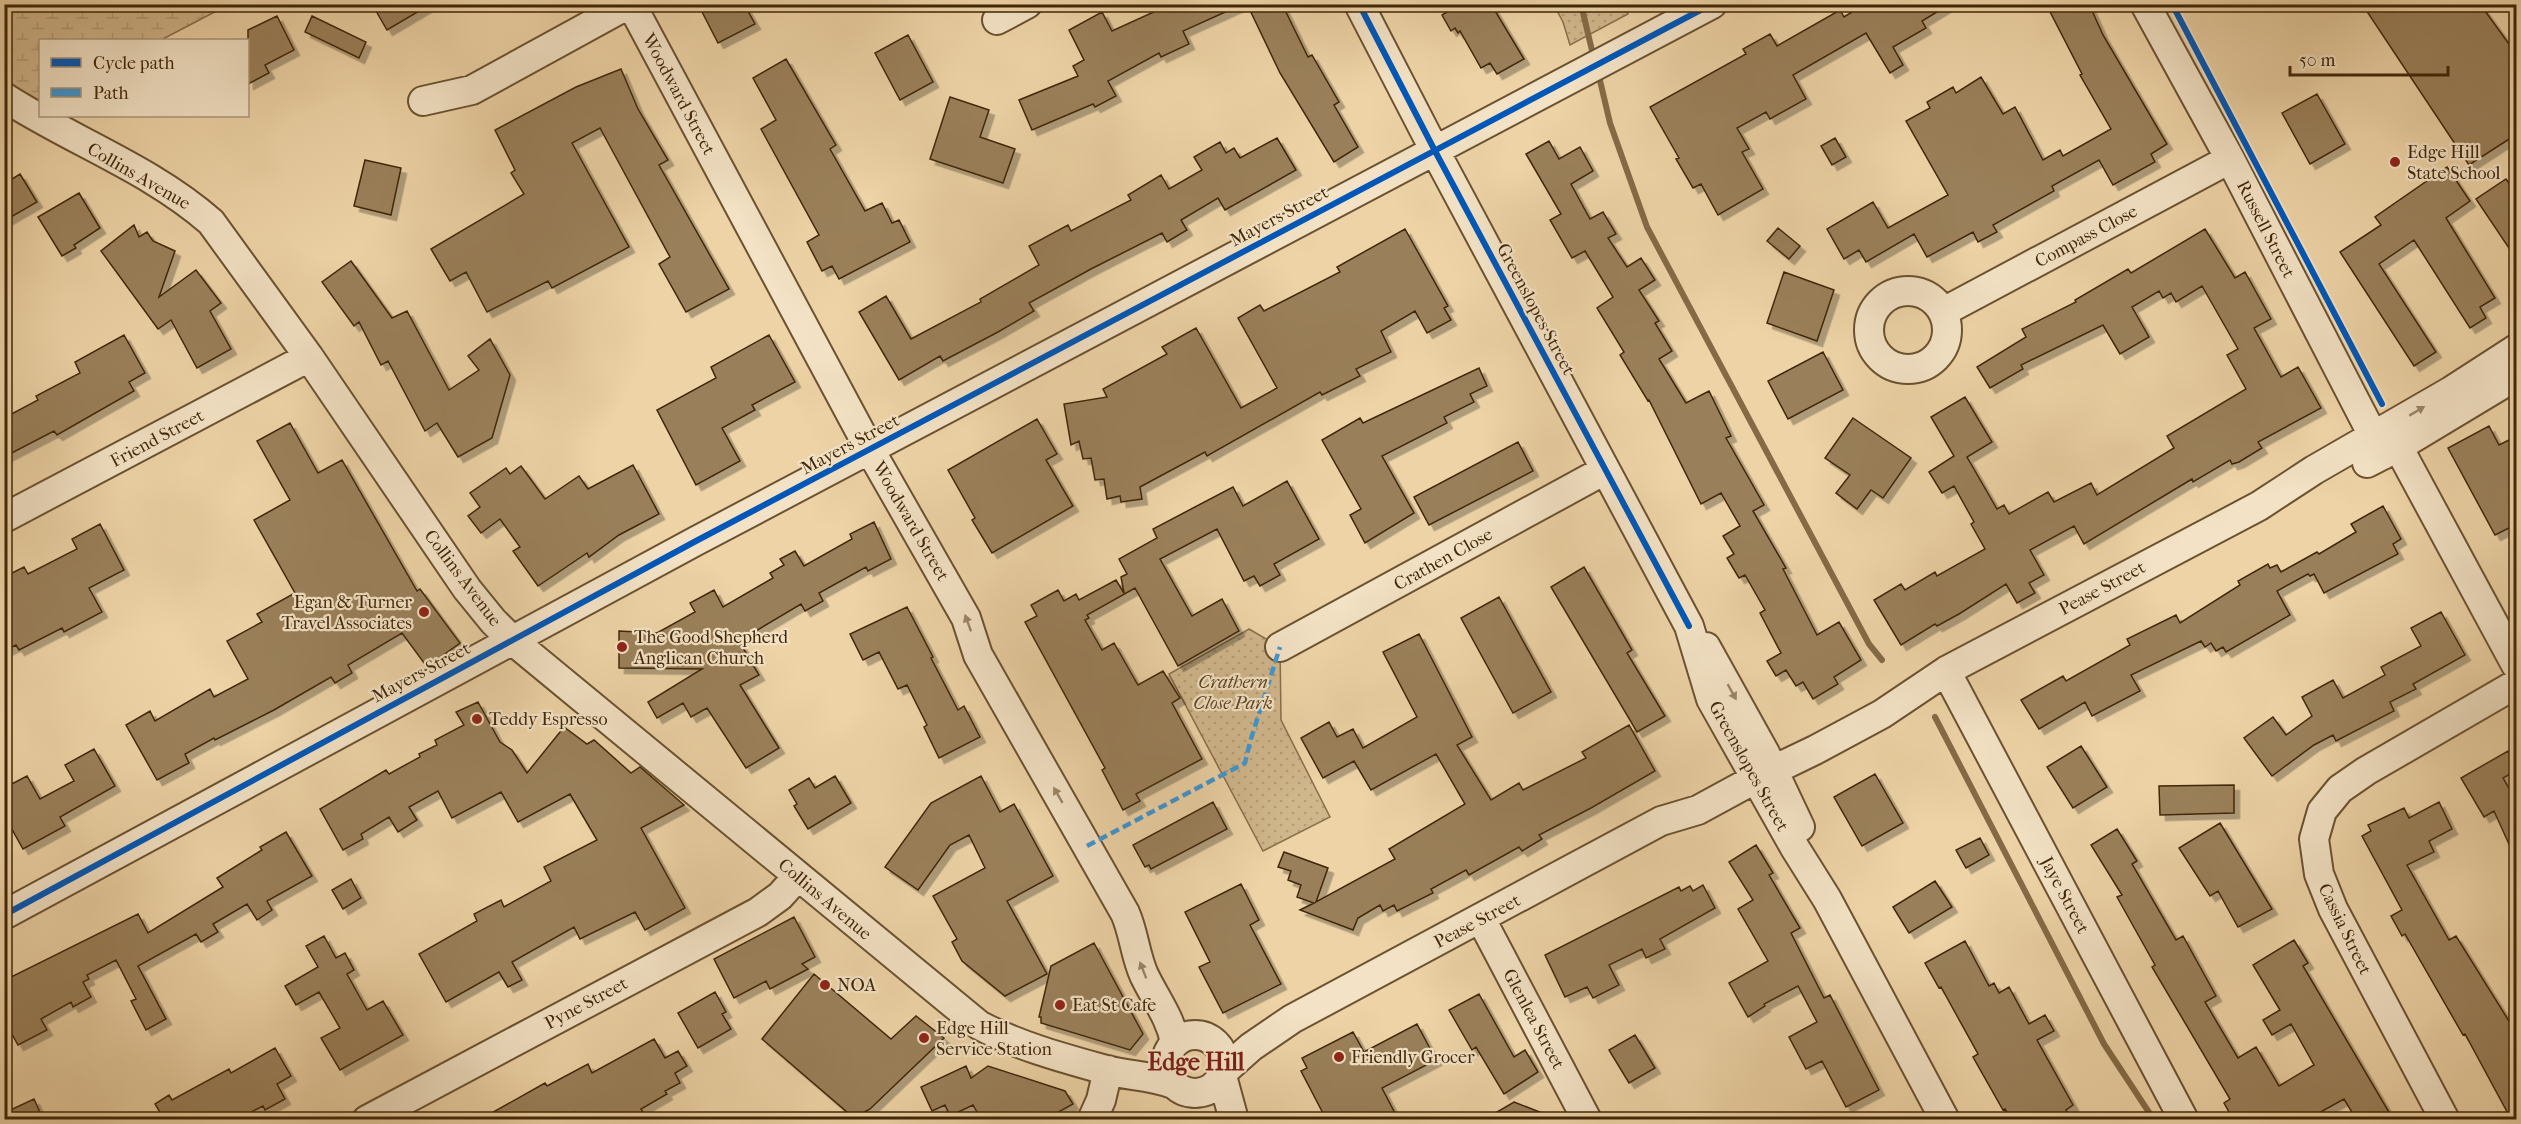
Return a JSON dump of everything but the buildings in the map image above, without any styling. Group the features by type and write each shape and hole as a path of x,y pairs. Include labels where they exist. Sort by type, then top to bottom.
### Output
{"street":[{"path":"423,101 472,90 630,4"},
{"name":"Woodward Street","path":"630,4 870,450 966,618 978,655 1125,913 1143,973 1172,1027 1173,1045"},
{"path":"997,20 1027,4"},
{"name":"Greenslopes Street","path":"1359,4 1689,626 1711,653 1794,848 1827,899 1945,1119"},
{"name":"Mayers Street","path":"4,915 512,640 1712,4"},
{"name":"Russell Street","path":"2145,4 2386,442 2517,665"},
{"name":"Collins Avenue","path":"11,110 164,187 191,204 211,222 309,357 467,589 512,640 979,1025 1006,1039 1108,1070 1154,1077 1181,1089"},
{"name":"Compass Close","path":"1943,312 2230,159"},
{"name":"Pease Street","path":"1223,1073 1251,1047 1292,1019 1661,821 1689,795 1882,714 1946,670 2259,506 2321,483 2386,442 2517,349"},
{"name":"Friend Street","path":"4,518 309,357"},
{"name":"Pease Street","path":"2386,442 2517,376"},
{"name":"Crathen Close","path":"1280,647 1605,470"},
{"name":"Jaye Street","path":"1946,670 2184,1119"},
{"name":"Cassia Street","path":"2445,1119 2332,909 2319,874 2314,839 2322,812 2340,789 2366,771 2517,684"},
{"name":"Pyne Street","path":"367,1119 758,912 780,896 798,876"},
{"name":"Glenlea Street","path":"1481,919 1587,1119"},
{"name":"Pease Street","path":"1212,1040 1292,1019"},
{"path":"1092,1119 1101,1100 1108,1070 1141,1062 1193,1035 1212,1040 1219,1047 1223,1056 1223,1073 1234,1119"},
{"path":"1173,1045 1165,1067 1181,1089 1203,1101 1221,1119"},
{"path":"1181,1089 1209,1090 1223,1073"}],"green space":[{"path":"4,5 228,5 163,39 39,39 39,104 5,91"},
{"path":"1554,5 1623,5 1628,14 1570,45 1563,22"},
{"name":"Crathern Close Park","path":"1249,629 1280,647 1281,720 1330,817 1263,851 1169,674"}],"waterway":[{"path":"1581,4 1594,59"},
{"path":"1598,72 1610,123 1647,227 1869,644 1882,660"},
{"path":"1935,717 2104,1044 2154,1120"}],"marked path":[{"path":"1087,846 1245,763 1280,647"}],"cycle path":[{"path":"1359,4 1689,626"},
{"path":"4,915 696,541 1712,4"},
{"path":"2172,4 2382,404"}],"place":[{"name":"Edge Hill State School","path":"2395,162"},
{"name":"Egan & Turner Travel Associates","path":"424,612"},
{"name":"The Good Shepherd Anglican Church","path":"622,647"},
{"name":"Teddy Espresso","path":"477,719"},
{"name":"NOA","path":"825,985"},
{"name":"Eat St Cafe","path":"1060,1005"},
{"name":"Edge Hill Service Station","path":"924,1038"},
{"name":"Friendly Grocer","path":"1339,1057"}],"district":[{"name":"Edge Hill","path":"1196,1062"}]}
